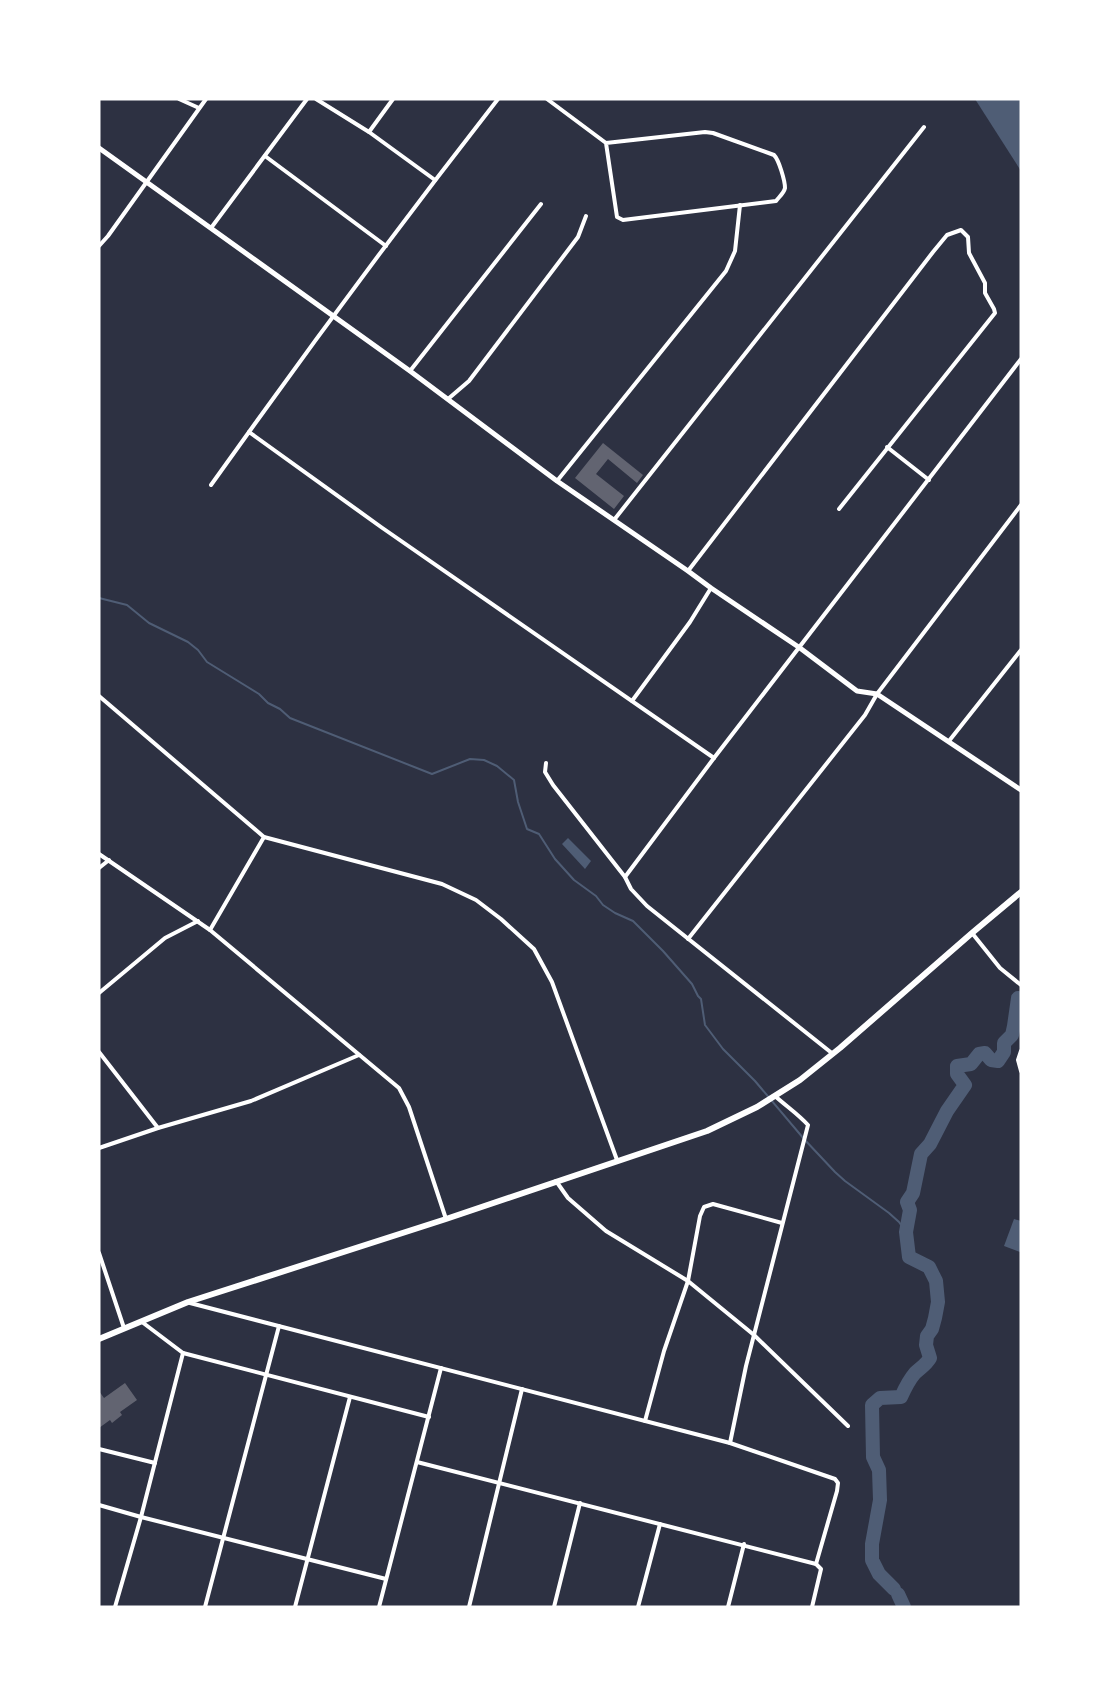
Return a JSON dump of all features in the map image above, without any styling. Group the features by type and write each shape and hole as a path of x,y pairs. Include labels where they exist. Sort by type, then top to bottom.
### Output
{"main road":[{"path":"99,1339 188,1302 447,1219 707,1131 757,1107 800,1080 833,1054 1021,892"}],"street":[{"path":"179,99 199,108"},
{"path":"99,246 206,99"},
{"path":"211,228 307,99"},
{"path":"316,99 369,132 435,180"},
{"path":"369,132 393,99"},
{"path":"211,485 333,316 498,99"},
{"path":"547,99 606,143 713,132 774,155 779,159 785,188 776,201 622,220 617,217 606,143"},
{"path":"614,520 924,127"},
{"path":"99,148 410,371 557,481 800,648 857,691 877,693 1021,790"},
{"path":"265,156 386,246"},
{"path":"410,371 541,204"},
{"path":"557,481 726,271 735,251 740,205"},
{"path":"448,399 469,381 578,237 586,216"},
{"path":"688,571 946,235 961,230 968,237 969,253 985,283 985,293 995,313 839,509"},
{"path":"625,877 1021,359"},
{"path":"249,432 714,758"},
{"path":"887,447 929,480"},
{"path":"688,939 865,715 877,693 1021,505"},
{"path":"632,701 690,622 711,588"},
{"path":"949,741 1021,650"},
{"path":"99,696 264,837 442,884 476,900 501,918 534,949 552,982 617,1160"},
{"path":"546,763 545,772 553,784 625,877 631,889 647,906 833,1054"},
{"path":"210,930 264,837"},
{"path":"99,854 210,930 399,1088 409,1107 447,1219"},
{"path":"99,868 109,860"},
{"path":"99,993 165,938 198,921"},
{"path":"972,933 999,968 1021,985"},
{"path":"1021,1051 1018,1060 1021,1071"},
{"path":"99,1052 158,1128"},
{"path":"99,1148 251,1101 359,1055"},
{"path":"730,1443 746,1366 808,1125 775,1095"},
{"path":"556,1181 568,1198 606,1231 688,1281 754,1335 848,1426"},
{"path":"645,1421 664,1351 688,1281 700,1216 704,1207 713,1204 782,1223"},
{"path":"99,1253 124,1328"},
{"path":"188,1302 730,1443 835,1479 838,1483 816,1564"},
{"path":"142,1322 183,1353 429,1417"},
{"path":"205,1607 279,1326"},
{"path":"115,1607 141,1517 183,1353"},
{"path":"379,1607 441,1368"},
{"path":"469,1607 522,1389"},
{"path":"295,1607 350,1397"},
{"path":"99,1449 155,1463"},
{"path":"417,1462 816,1564 821,1569 812,1607"},
{"path":"554,1607 580,1503"},
{"path":"99,1505 386,1579"},
{"path":"638,1607 660,1524"},
{"path":"728,1607 744,1545"}],"water":[{"path":"975,99 1021,99 1021,171"},
{"path":"568,838 591,861 585,869 562,844"},
{"path":"1014,1219 1021,1221 1020,1252 1004,1246"}],"building":[{"path":"603,443 643,475 637,483 608,459 596,474 624,496 614,509 575,478"},
{"path":"125,1383 137,1400 120,1412 122,1415 112,1423 110,1420 99,1428 99,1391 104,1398"}],"waterway":[{"path":"99,598 127,605 149,623 188,642 207,662 259,694 290,718 432,774 470,759 484,760 497,766 514,780 527,829 539,834 555,859 574,880 596,896 603,905 633,921 663,951 692,984 701,999 705,1025 723,1049 755,1081 835,1172 889,1213 906,1232"},
{"path":"1018,998 1021,994"},
{"path":"894,1589 879,1574 872,1560 872,1544 880,1500 879,1470 873,1457 872,1405 880,1398 901,1397 915,1373 927,1363 930,1358 926,1345 927,1336 932,1329 938,1302 936,1281 929,1267 909,1257 906,1232 910,1210 907,1202 913,1193 921,1154 930,1144 947,1111 965,1085 957,1074 957,1066 971,1064 979,1054 985,1053 991,1060 998,1061 1004,1052 1004,1043 1012,1035 1018,998"},
{"path":"898,1594 904,1607"}]}
